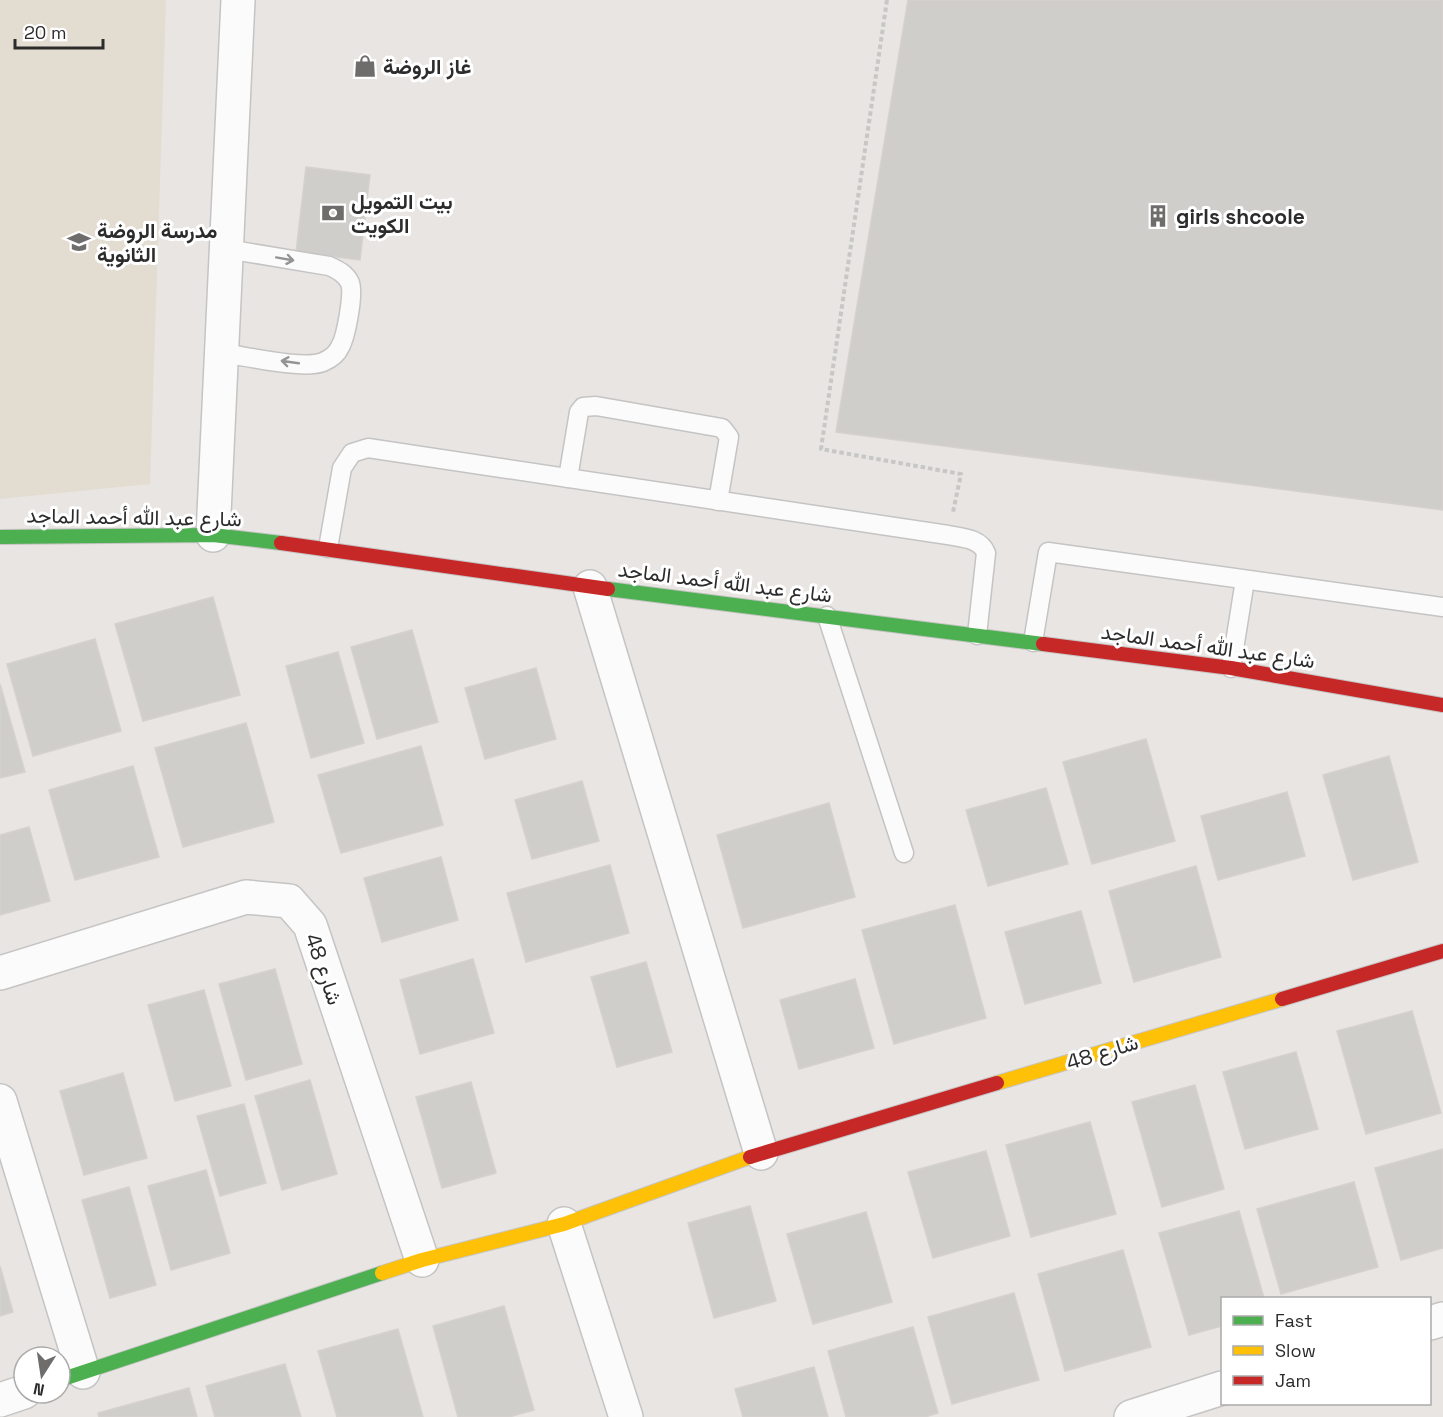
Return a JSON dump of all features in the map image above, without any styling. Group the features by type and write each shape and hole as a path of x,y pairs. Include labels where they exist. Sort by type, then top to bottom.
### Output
{"street":[{"path":"213,535 238,0"},
{"name":"شارع عبد الله أحمد الماجد","path":"0,537 213,535 328,548 590,586 1231,668 1443,705"},
{"path":"590,586 761,1154"},
{"name":"شارع 48","path":"0,973 246,897 289,900 310,925 422,1260"},
{"name":"شارع 48","path":"72,1376 422,1260 564,1224 761,1154 1443,951"},
{"name":"شارع 48","path":"0,1101 64,1345"},
{"path":"564,1224 626,1417"},
{"path":"1142,1415 1221,1388"}],"lane":[{"path":"222,353 306,364 326,361 340,347 344,338 351,290 346,276 329,266 227,249"},
{"path":"568,478 579,412 583,407 596,406 722,428 729,437 718,501"},
{"path":"328,548 342,468 352,453 368,448 976,541 986,553 976,635"},
{"path":"1034,642 1048,552 1443,607"},
{"path":"1231,668 1245,580"},
{"path":"827,616 904,853"}],"path":[{"path":"887,0 821,449 961,474 948,535"}],"shaded area":[{"name":"مدرسة الروضة الثانوية","path":"0,0 166,0 150,484 0,499"}],"building":[{"name":"girls shcoole","path":"908,0 1443,0 1443,510 836,432"},
{"name":"بيت التمويل الكويت","path":"306,167 370,175 360,260 296,252"},
{"path":"213,597 240,695 143,721 115,624"},
{"path":"412,630 438,722 377,739 351,647"},
{"path":"95,639 121,731 33,756 7,664"},
{"path":"338,652 364,743 311,758 286,666"},
{"path":"536,668 556,739 485,759 465,688"},
{"path":"0,684 25,772 0,778"},
{"path":"246,723 274,822 183,847 155,748"},
{"path":"1146,739 1175,841 1092,864 1063,762"},
{"path":"421,746 443,825 341,853 318,775"},
{"path":"1389,756 1418,862 1353,880 1323,775"},
{"path":"133,766 159,857 75,880 49,790"},
{"path":"582,781 599,841 532,859 515,800"},
{"path":"1046,788 1068,864 988,886 966,810"},
{"path":"1287,792 1305,856 1218,880 1201,816"},
{"path":"829,803 855,897 743,928 717,835"},
{"path":"29,827 50,901 0,915 0,835"},
{"path":"441,857 458,920 382,942 364,878"},
{"path":"610,865 629,933 526,962 507,893"},
{"path":"1196,866 1221,957 1134,982 1109,891"},
{"path":"955,905 986,1018 894,1044 862,930"},
{"path":"1081,911 1101,983 1025,1004 1005,932"},
{"path":"473,959 494,1033 420,1054 400,980"},
{"path":"646,962 672,1052 617,1067 591,977"},
{"path":"275,969 302,1064 246,1080 219,984"},
{"path":"855,979 874,1048 799,1069 780,1000"},
{"path":"204,990 231,1086 175,1101 148,1005"},
{"path":"1412,1011 1441,1113 1366,1134 1337,1031"},
{"path":"1296,1052 1318,1129 1245,1149 1223,1072"},
{"path":"123,1073 147,1158 84,1175 60,1091"},
{"path":"310,1080 337,1174 282,1190 255,1096"},
{"path":"471,1082 496,1173 442,1188 416,1097"},
{"path":"1195,1085 1224,1189 1162,1207 1132,1102"},
{"path":"244,1104 266,1183 220,1196 197,1116"},
{"path":"1090,1122 1116,1214 1031,1237 1006,1145"},
{"path":"1443,1149 1443,1248 1401,1260 1375,1168"},
{"path":"986,1151 1010,1236 933,1258 908,1172"},
{"path":"206,1170 230,1253 171,1270 148,1186"},
{"path":"1354,1182 1378,1267 1281,1294 1257,1209"},
{"path":"129,1187 156,1285 110,1298 82,1200"},
{"path":"750,1206 776,1301 714,1318 688,1223"},
{"path":"1239,1211 1264,1297 1221,1297 1221,1326 1189,1335 1159,1233"},
{"path":"866,1212 892,1302 813,1324 787,1234"},
{"path":"1123,1250 1151,1347 1065,1371 1038,1274"},
{"path":"0,1266 13,1312 0,1316"},
{"path":"1014,1293 1039,1380 952,1404 928,1317"},
{"path":"504,1306 534,1410 509,1417 458,1417 433,1326"},
{"path":"913,1327 938,1413 925,1417 846,1417 828,1351"},
{"path":"398,1329 423,1417 337,1417 318,1351"},
{"path":"285,1364 301,1417 215,1417 206,1386"},
{"path":"814,1367 828,1417 743,1417 735,1389"},
{"path":"189,1388 197,1417 99,1417 98,1413"}],"traffic: fast":[{"path":"0,537 213,535 281,543"},
{"path":"608,589 1043,644"},
{"path":"72,1376 382,1273"}],"traffic: slow":[{"path":"997,1083 1282,999"},
{"path":"382,1273 422,1260 564,1224 750,1157"}],"traffic: jam":[{"path":"281,543 608,589"},
{"path":"1043,644 1231,668 1443,705"},
{"path":"1282,999 1443,951"},
{"path":"750,1157 997,1083"}],"place":[{"name":"غاز الروضة","path":"365,66"},
{"name":"بيت التمويل الكويت","path":"333,213"},
{"name":"girls shcoole","path":"1158,216"},
{"name":"مدرسة الروضة الثانوية","path":"79,242"}]}
